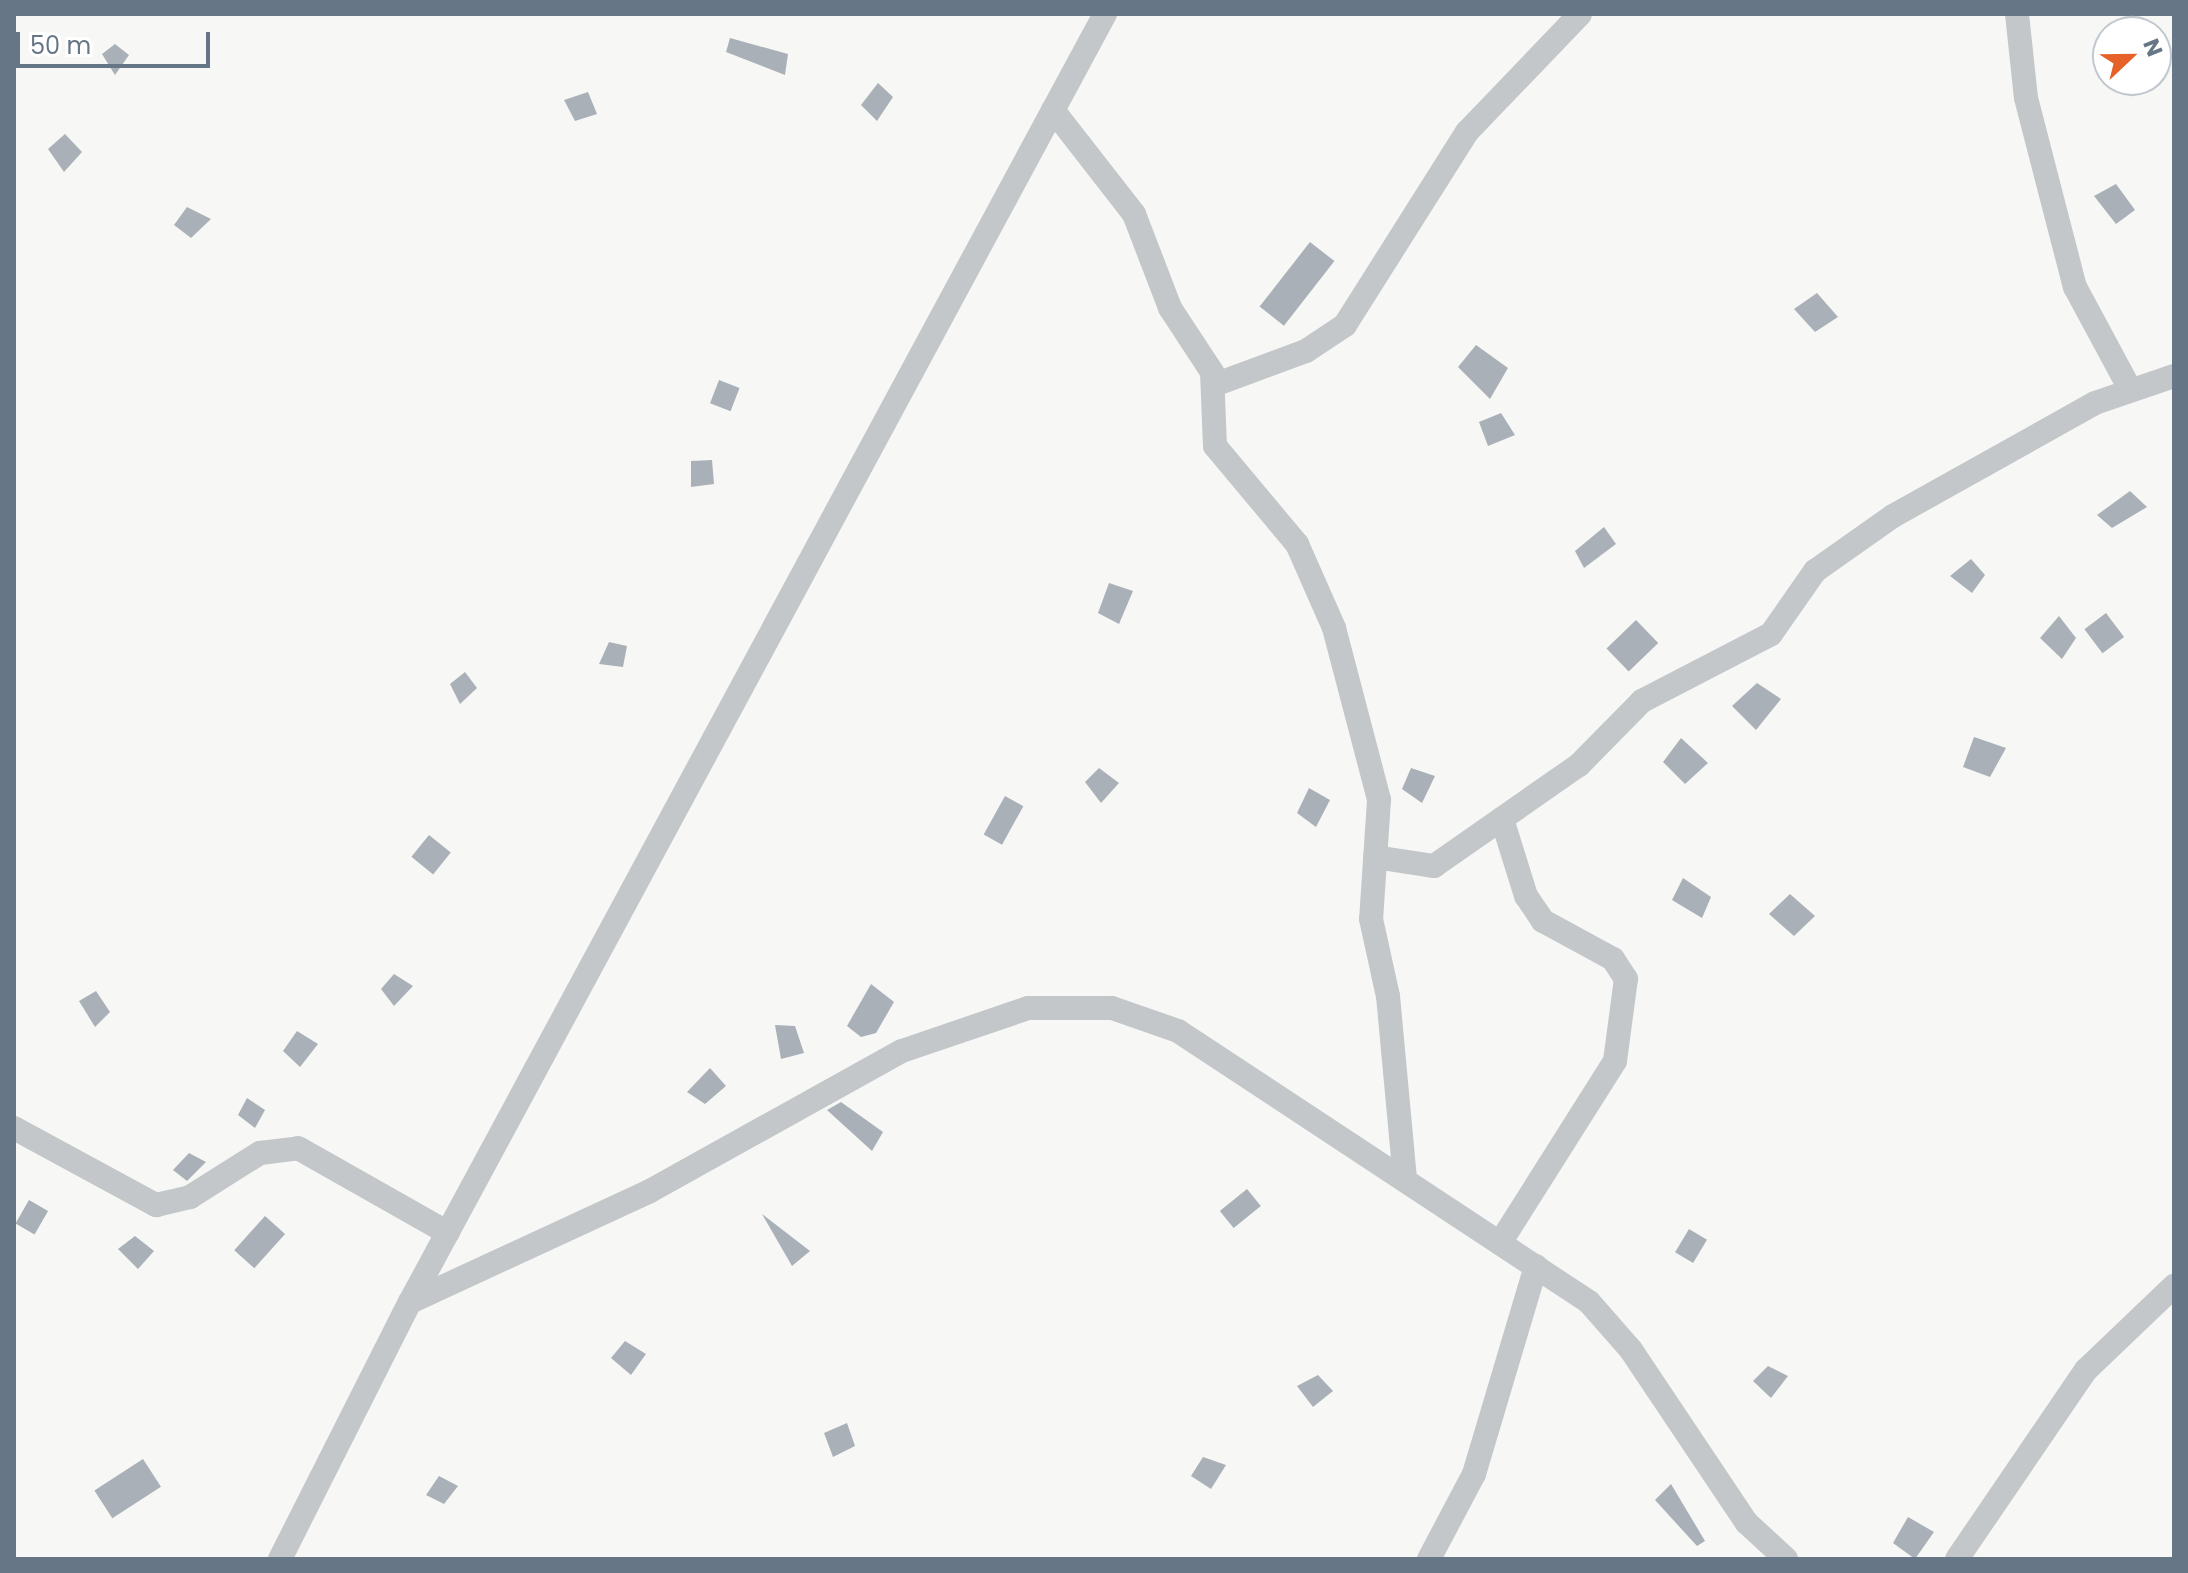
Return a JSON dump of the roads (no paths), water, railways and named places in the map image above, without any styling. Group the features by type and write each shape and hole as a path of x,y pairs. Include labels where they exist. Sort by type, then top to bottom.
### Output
{"street":[{"path":"280,1559 410,1302 1105,14"},
{"path":"1214,385 1306,351 1345,325 1467,132 1580,14"},
{"path":"2017,14 2026,98 2075,287 2130,389"},
{"path":"1053,110 1134,214 1164,296 1214,385 1215,446 1297,544 1334,628 1379,800 1371,919 1388,996 1405,1179"},
{"path":"1375,857 1426,870 1579,765 1642,701 1771,634 1828,560 1893,516 2130,389 2174,376"},
{"path":"1500,1243 1615,1061 1626,979 1613,959 1543,921 1521,885 1502,819"},
{"path":"410,1302 650,1191 902,1051 1028,1008 1112,1008 1178,1031 1589,1302 1631,1350 1747,1523 1786,1559"},
{"path":"14,1128 156,1205 190,1197 260,1153 298,1148 448,1233"},
{"path":"1429,1559 1474,1474 1536,1266"},
{"path":"1957,1559 2086,1370 2174,1286"}]}
